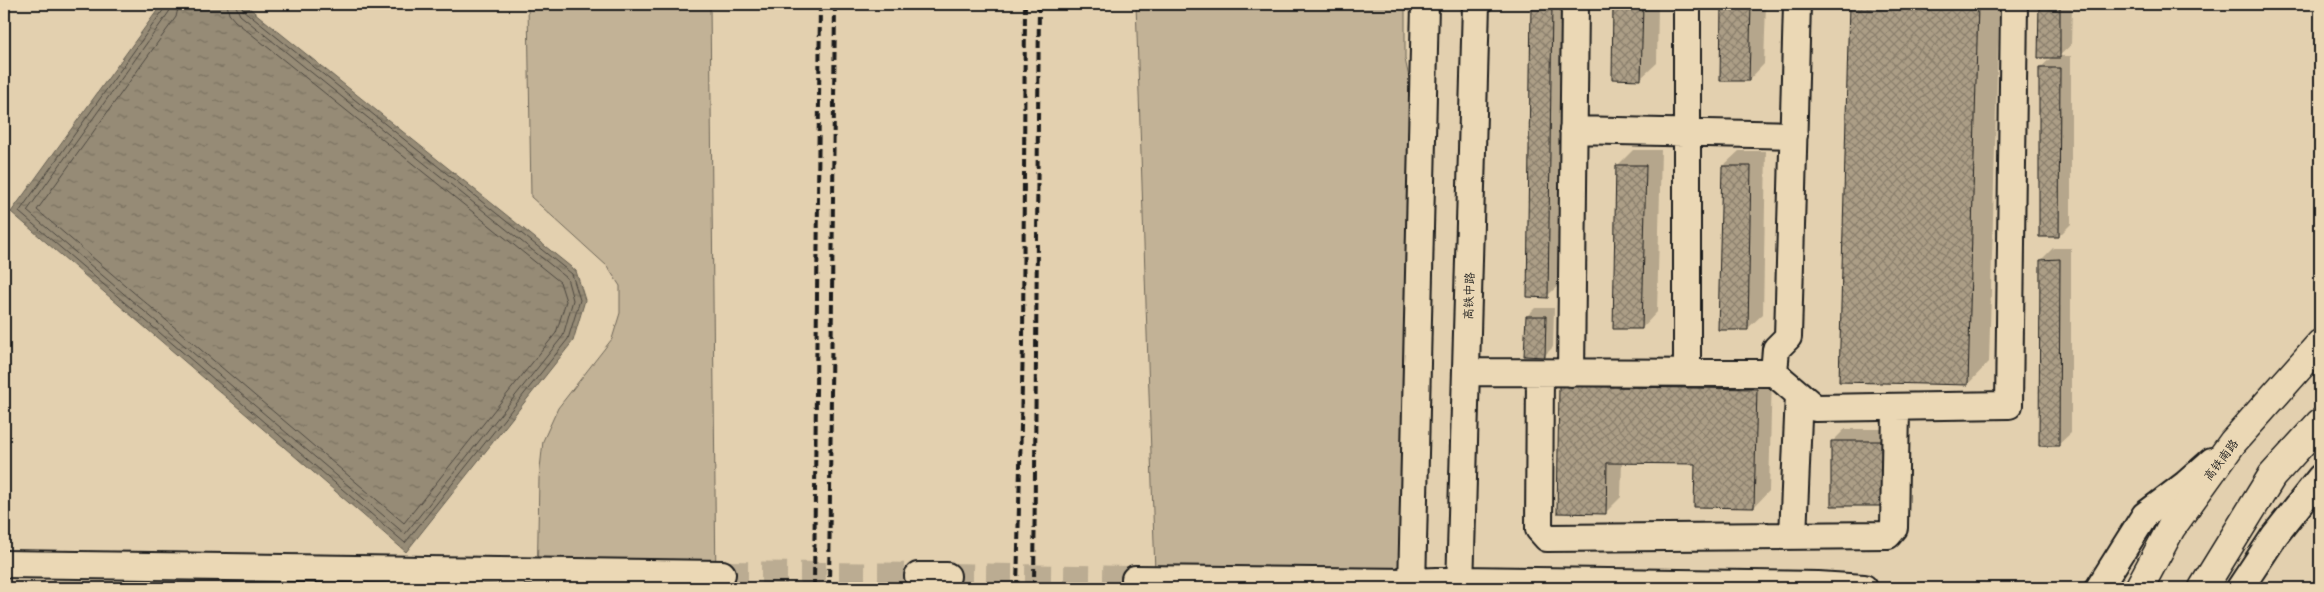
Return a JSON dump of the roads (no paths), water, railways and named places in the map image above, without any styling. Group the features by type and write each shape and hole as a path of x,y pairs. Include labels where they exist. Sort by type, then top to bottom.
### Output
{"main road":[{"name":"高铁南路","path":"2138,588 2171,528 2233,442 2320,344"},
{"path":"2203,588 2272,476 2320,423"}],"street":[{"path":"1413,586 1425,4"},
{"name":"高铁中路","path":"1460,584 1476,4"},
{"path":"1571,373 1575,4"},
{"path":"1687,4 1687,373"},
{"path":"1774,373 1776,349 1788,337 1798,4"},
{"path":"1466,372 1774,373 1815,408 2009,405 2014,4"},
{"path":"1574,130 1794,135"},
{"path":"1540,373 1539,529 1547,538 1888,535 1894,528 1896,407"},
{"path":"1793,536 1799,394"},
{"path":"2094,588 2145,515 2186,484 2233,442"},
{"path":"2240,588 2275,535 2320,478"},
{"path":"2099,588 2114,561"},
{"path":"4,564 722,574"},
{"path":"918,576 947,576"},
{"path":"1136,579 1413,586 1460,584 1818,585 1864,588"}],"water":[{"path":"162,4 244,4 576,271 585,300 573,341 406,552 11,212"}],"tunnel":[{"path":"722,574 918,576"},
{"path":"947,576 1135,579"}],"railway":[{"path":"814,588 820,4"},
{"path":"829,588 835,4"},
{"path":"1017,588 1023,344 1025,4"},
{"path":"1034,588 1039,4"}]}
